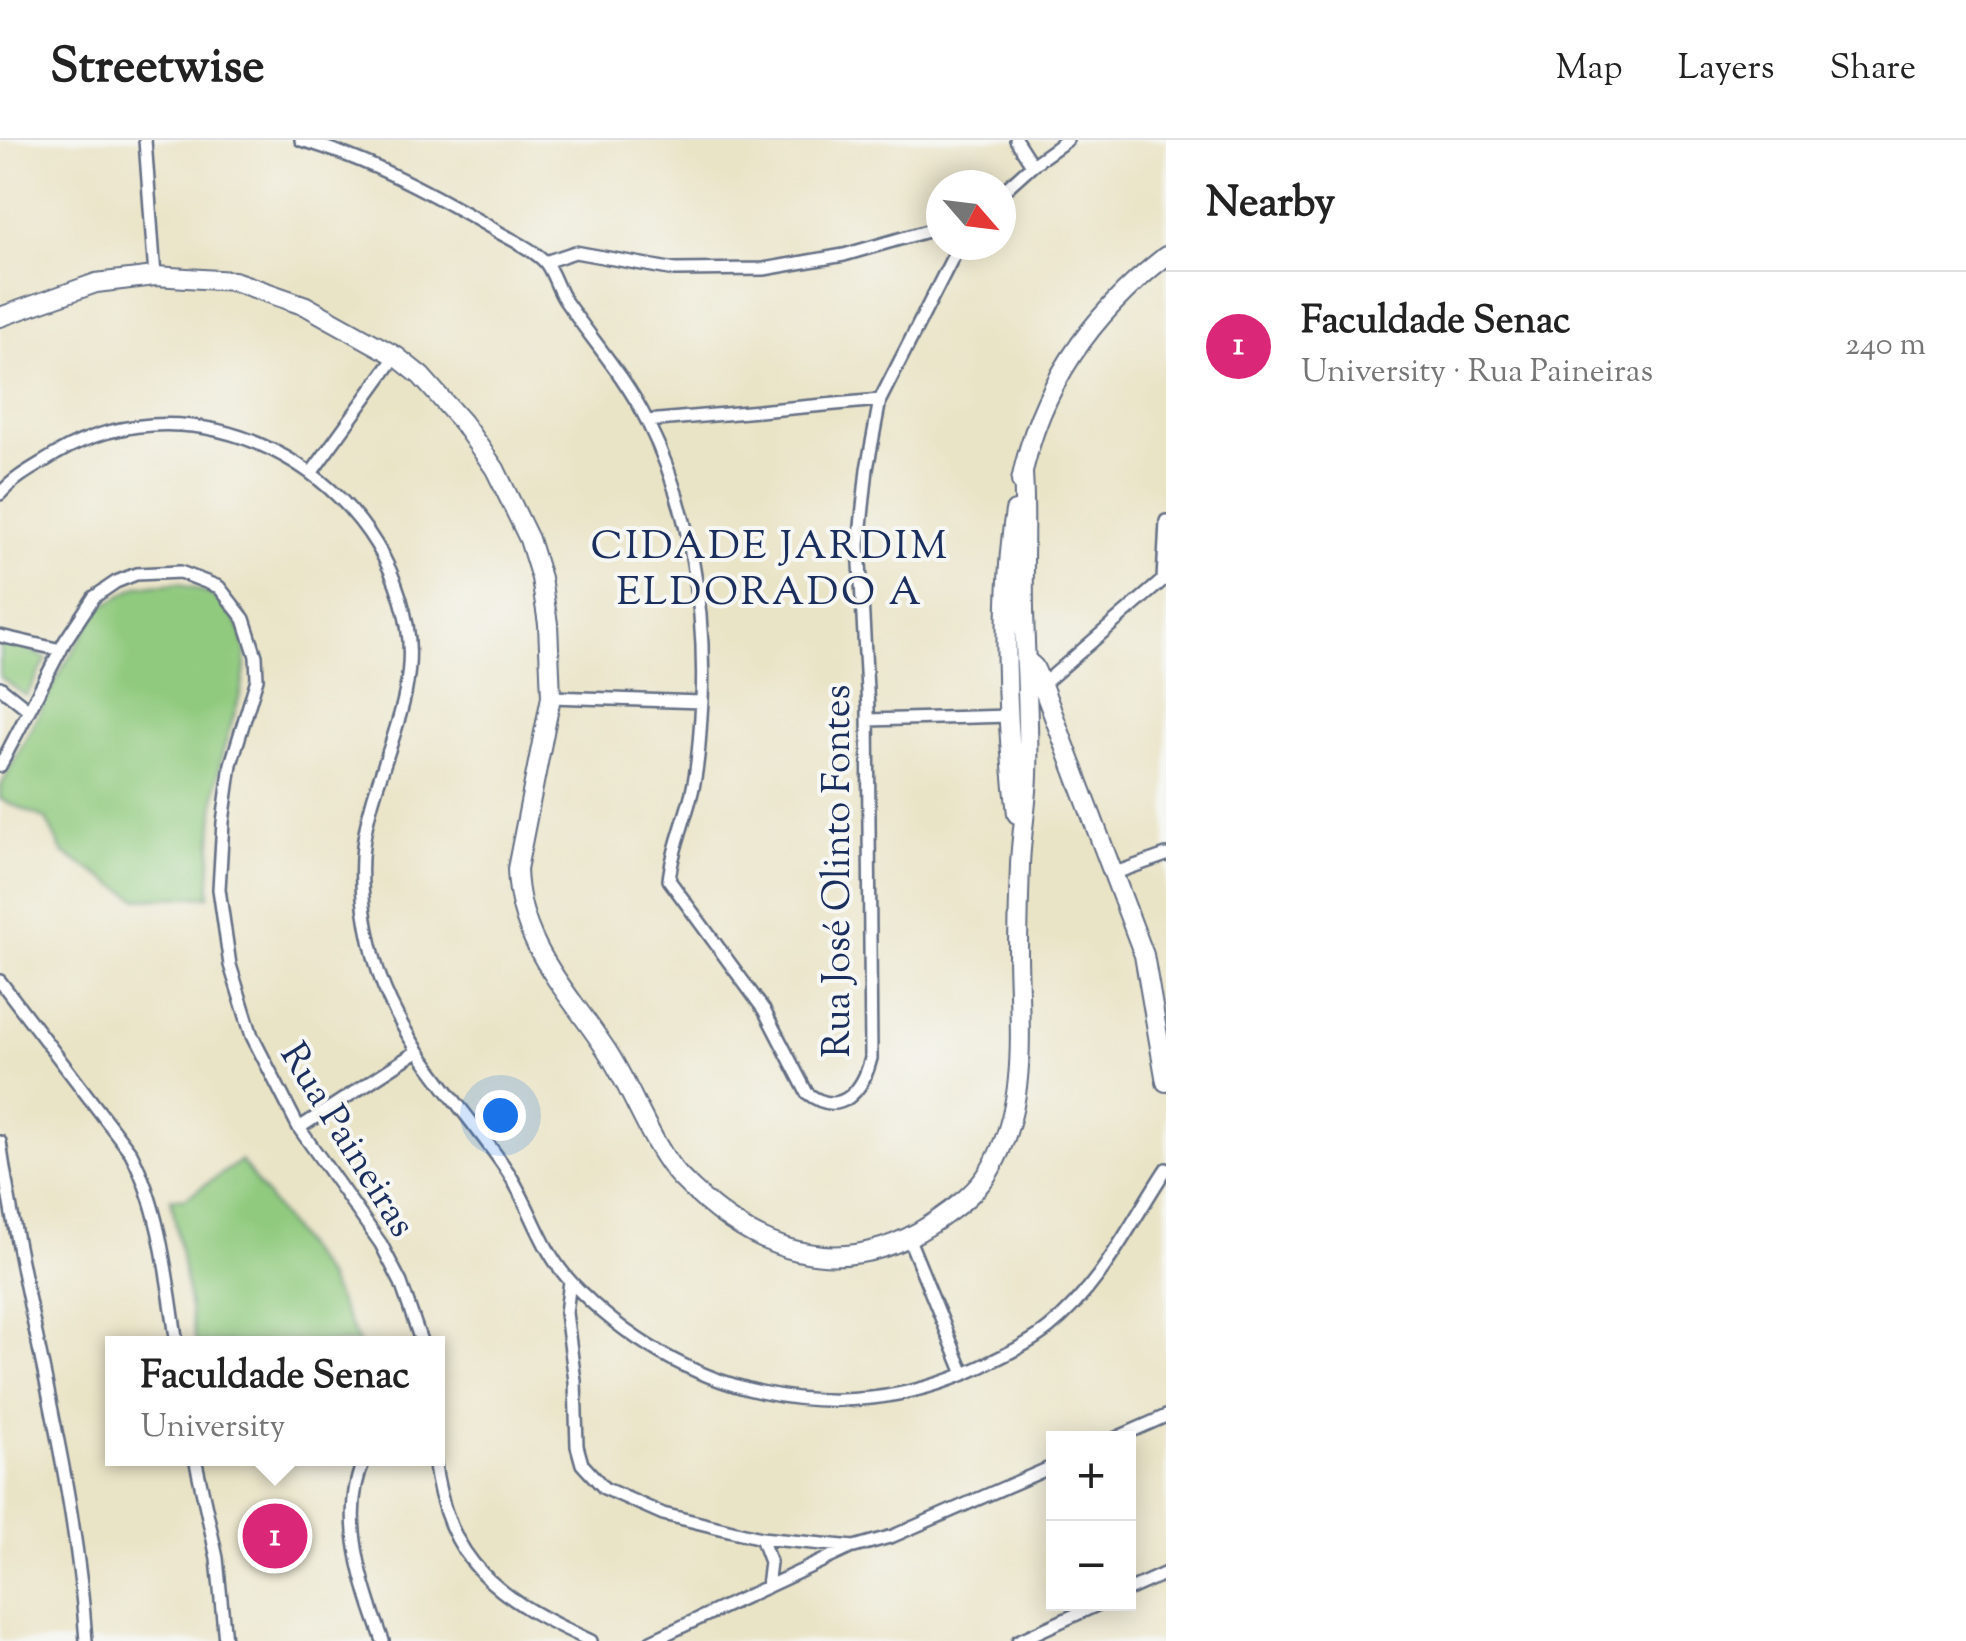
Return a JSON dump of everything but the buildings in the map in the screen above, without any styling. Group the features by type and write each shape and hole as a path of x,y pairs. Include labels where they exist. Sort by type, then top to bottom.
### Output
{"street":[{"path":"145,140 156,276"},
{"path":"301,140 348,155 412,185 503,234 544,262 575,252 674,270 764,269 844,254 926,231"},
{"path":"1016,140 1032,165"},
{"path":"1016,180 1067,140"},
{"path":"1020,844 1011,767 1009,612 1010,555 1023,473 1034,430 1057,377 1078,342 1115,299 1166,256"},
{"name":"Rua José Olinto Fontes","path":"544,262 563,299 607,356 647,421 682,513 699,599 702,702 693,788 670,863 669,880 764,1010 806,1093 830,1103 851,1098 866,1079 870,1058 868,720 860,545 867,469 880,400 951,260"},
{"path":"0,317 96,283 156,276 215,278 268,290 306,306 396,356 421,376 462,422 495,469 529,539 548,624 551,697 517,869 523,920 548,968 626,1080 677,1175 726,1219 789,1251 846,1256 909,1239 955,1210 989,1172 1011,1123 1020,1058 1020,844 1028,774 1023,473"},
{"path":"312,472 396,356"},
{"path":"647,421 880,400"},
{"path":"0,494 13,480 83,438 124,427 169,425 205,429 248,439 284,454 312,472 374,537 399,591 408,630 408,688 372,802 362,849 364,900 380,976 416,1052 507,1171 536,1230 570,1281 640,1341 680,1364 736,1386 788,1397 832,1400 922,1390 964,1374 1045,1332 1091,1287 1166,1170"},
{"path":"1042,685 1165,582 1166,522"},
{"name":"Rua Paineiras","path":"0,766 60,650 94,597 116,582 136,574 180,572 219,588 244,619 256,656 257,679 230,764 222,838 220,904 230,964 252,1036 299,1128 380,1244 401,1284 419,1336"},
{"path":"1009,612 1015,649 1034,667 1115,873 1152,986 1166,1082"},
{"path":"0,636 60,650"},
{"path":"0,687 28,710"},
{"path":"551,697 702,702"},
{"path":"868,720 1010,716 1019,726 1028,774"},
{"path":"1115,873 1166,855"},
{"path":"0,981 131,1153 143,1177 154,1211 175,1336"},
{"path":"299,1128 416,1052"},
{"path":"0,1142 34,1326 64,1459 82,1575 86,1641"},
{"path":"909,1239 964,1374"},
{"path":"570,1281 566,1313 575,1381 577,1446 582,1464 592,1478 604,1488 663,1514 761,1538 854,1547"},
{"path":"1132,1431 1166,1416"},
{"path":"197,1466 217,1558 225,1641"},
{"path":"362,1466 354,1492 354,1525 366,1592 383,1641"},
{"path":"435,1466 450,1528 482,1576 505,1595 591,1641"},
{"path":"652,1641 854,1547 892,1536 1046,1469"},
{"path":"761,1538 770,1562 767,1587"},
{"path":"1136,1586 1166,1573"},
{"path":"1018,1641 1084,1611"}],"green space":[{"path":"179,583 215,598 233,616 242,636 244,678 217,780 209,896 138,899 63,853 46,819 0,799 0,788 66,662 101,607 138,586"},
{"path":"0,642 47,659 26,696 0,677"},
{"path":"241,1161 326,1277 356,1336 195,1336 171,1198 184,1199"}],"place":[{"name":"Faculdade Senac","path":"275,1536"}],"district":[{"name":"CIDADE JARDIM ELDORADO A","path":"770,567"}]}
